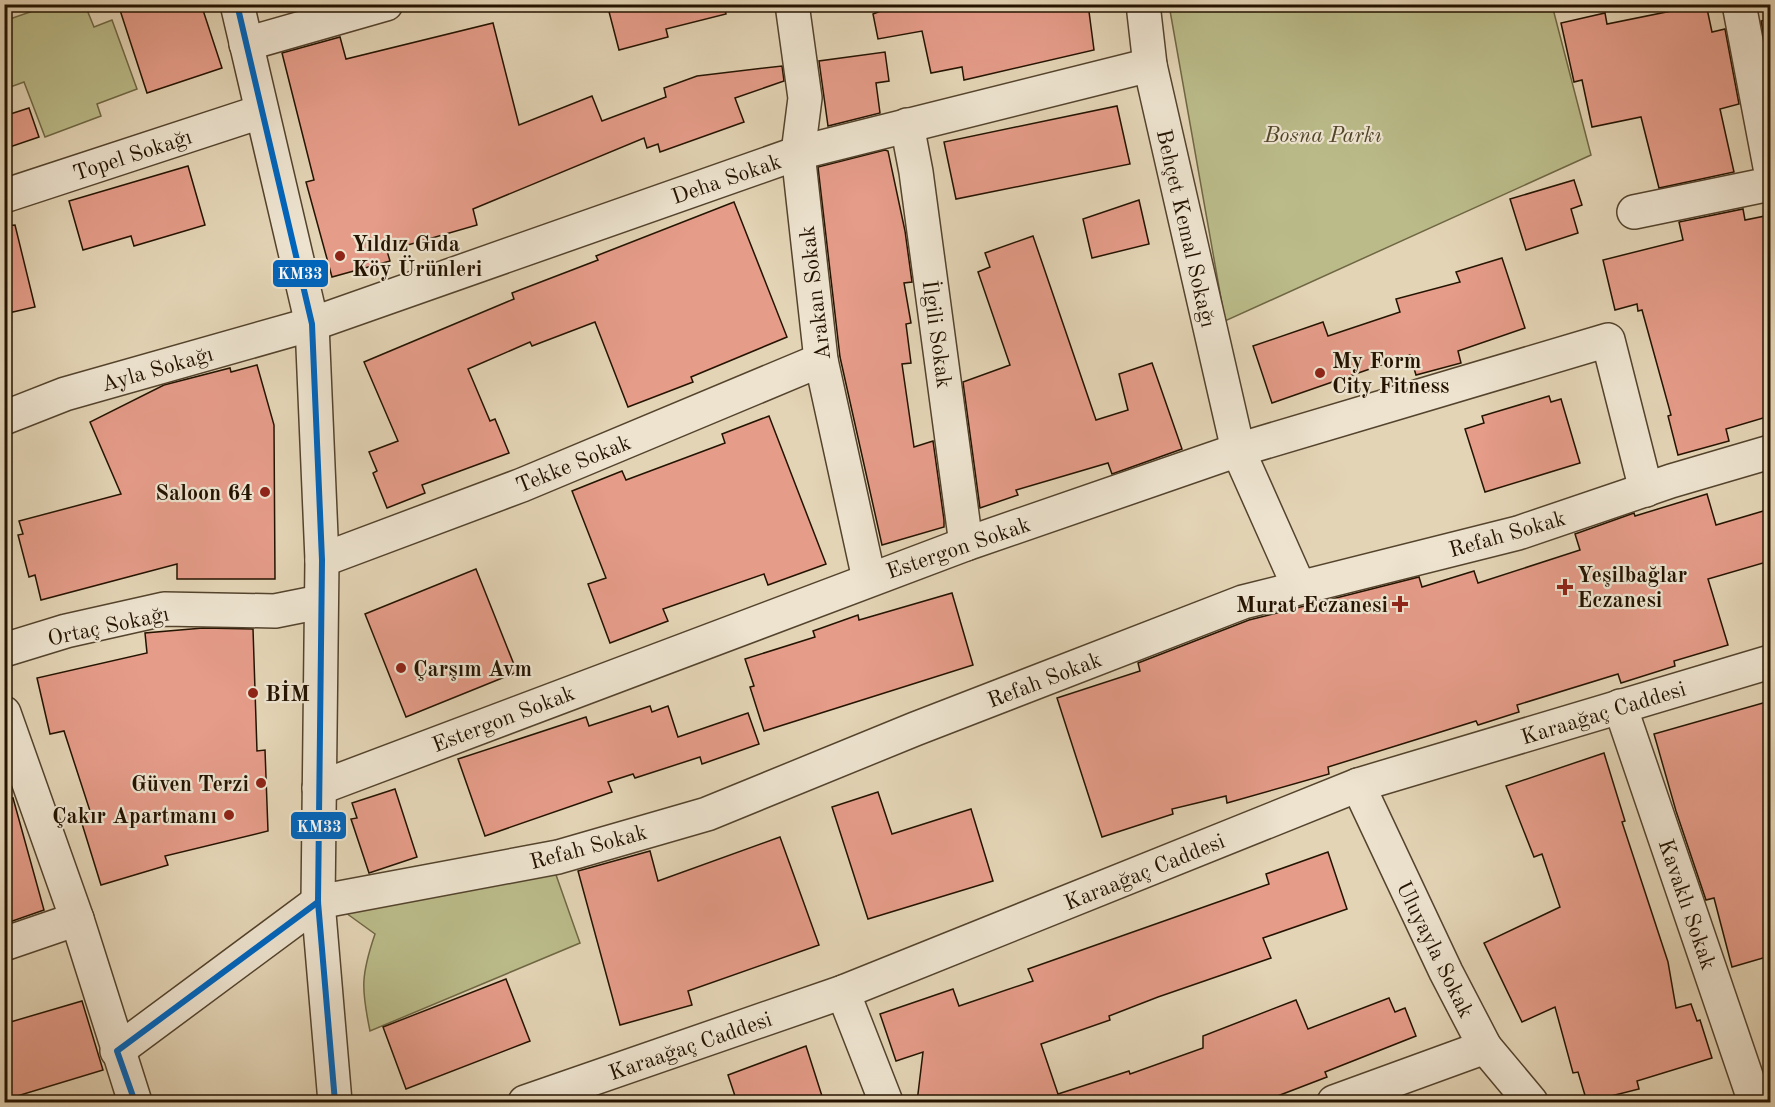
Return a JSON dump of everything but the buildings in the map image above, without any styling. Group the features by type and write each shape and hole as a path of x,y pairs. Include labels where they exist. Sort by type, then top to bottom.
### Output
{"street":[{"path":"237,4 260,112 312,324 322,560 318,902 335,1102"},
{"path":"246,44 386,4"},
{"name":"Arakan Sokak","path":"792,4 805,98 798,153 821,360 869,579"},
{"name":"Behçet Kemal Sokağı","path":"1143,4 1150,65 1238,450 1299,586"},
{"path":"1739,4 1770,167"},
{"name":"Deha Sokak","path":"312,324 798,153 1150,65"},
{"name":"Topel Sokağı","path":"4,196 260,112"},
{"name":"İlgili Sokak","path":"907,125 918,184 966,543"},
{"path":"1634,212 1770,184"},
{"name":"Ayla Sokağı","path":"4,418 64,394 312,324"},
{"name":"Estergon Sokak","path":"319,788 966,543 1238,450 1608,340 1646,490"},
{"name":"Tekke Sokak","path":"322,560 522,485 821,360"},
{"name":"Refah Sokak","path":"318,902 558,857 707,814 926,725 1243,602 1299,586 1518,533 1770,452"},
{"name":"Ortaç Sokağı","path":"4,650 66,631 164,609 275,611 320,602"},
{"name":"Karaağaç Caddesi","path":"525,1102 843,992 1358,785 1770,662"},
{"name":"Kavaklı Sokak","path":"1620,706 1755,1102"},
{"path":"4,713 77,919 117,1051 129,1101"},
{"name":"Uluyayla Sokak","path":"1358,785 1446,972 1485,1047 1531,1102"},
{"path":"117,1051 318,902"},
{"path":"4,944 77,919"},
{"path":"843,992 886,1102"},
{"path":"1334,1102 1485,1047"}],"green space":[{"path":"50,5 85,5 94,27 112,20 137,89 97,104 101,116 45,137 24,82 5,89 5,57 10,54 5,40 4,21"},
{"name":"Bosna Parkı","path":"1169,5 1552,5 1591,155 1225,321"},
{"path":"555,872 580,943 370,1031 364,982 367,960 375,934 346,913"}],"transit line":[{"name":"KM33","path":"237,4 312,324 322,560 318,902 335,1102"},
{"name":"KM33","path":"135,1102 117,1051 318,902"}],"place":[{"name":"Yıldız Gıda Köy Ürünleri","path":"340,256"},
{"name":"My Form City Fitness","path":"1320,373"},
{"name":"Saloon 64","path":"265,492"},
{"name":"Yeşilbağlar Eczanesi","path":"1565,587"},
{"name":"Murat Eczanesi","path":"1400,604"},
{"name":"Çarşım Avm","path":"401,668"},
{"name":"BİM","path":"253,693"},
{"name":"Güven Terzi","path":"261,783"},
{"name":"Çakır Apartmanı","path":"229,815"}]}
